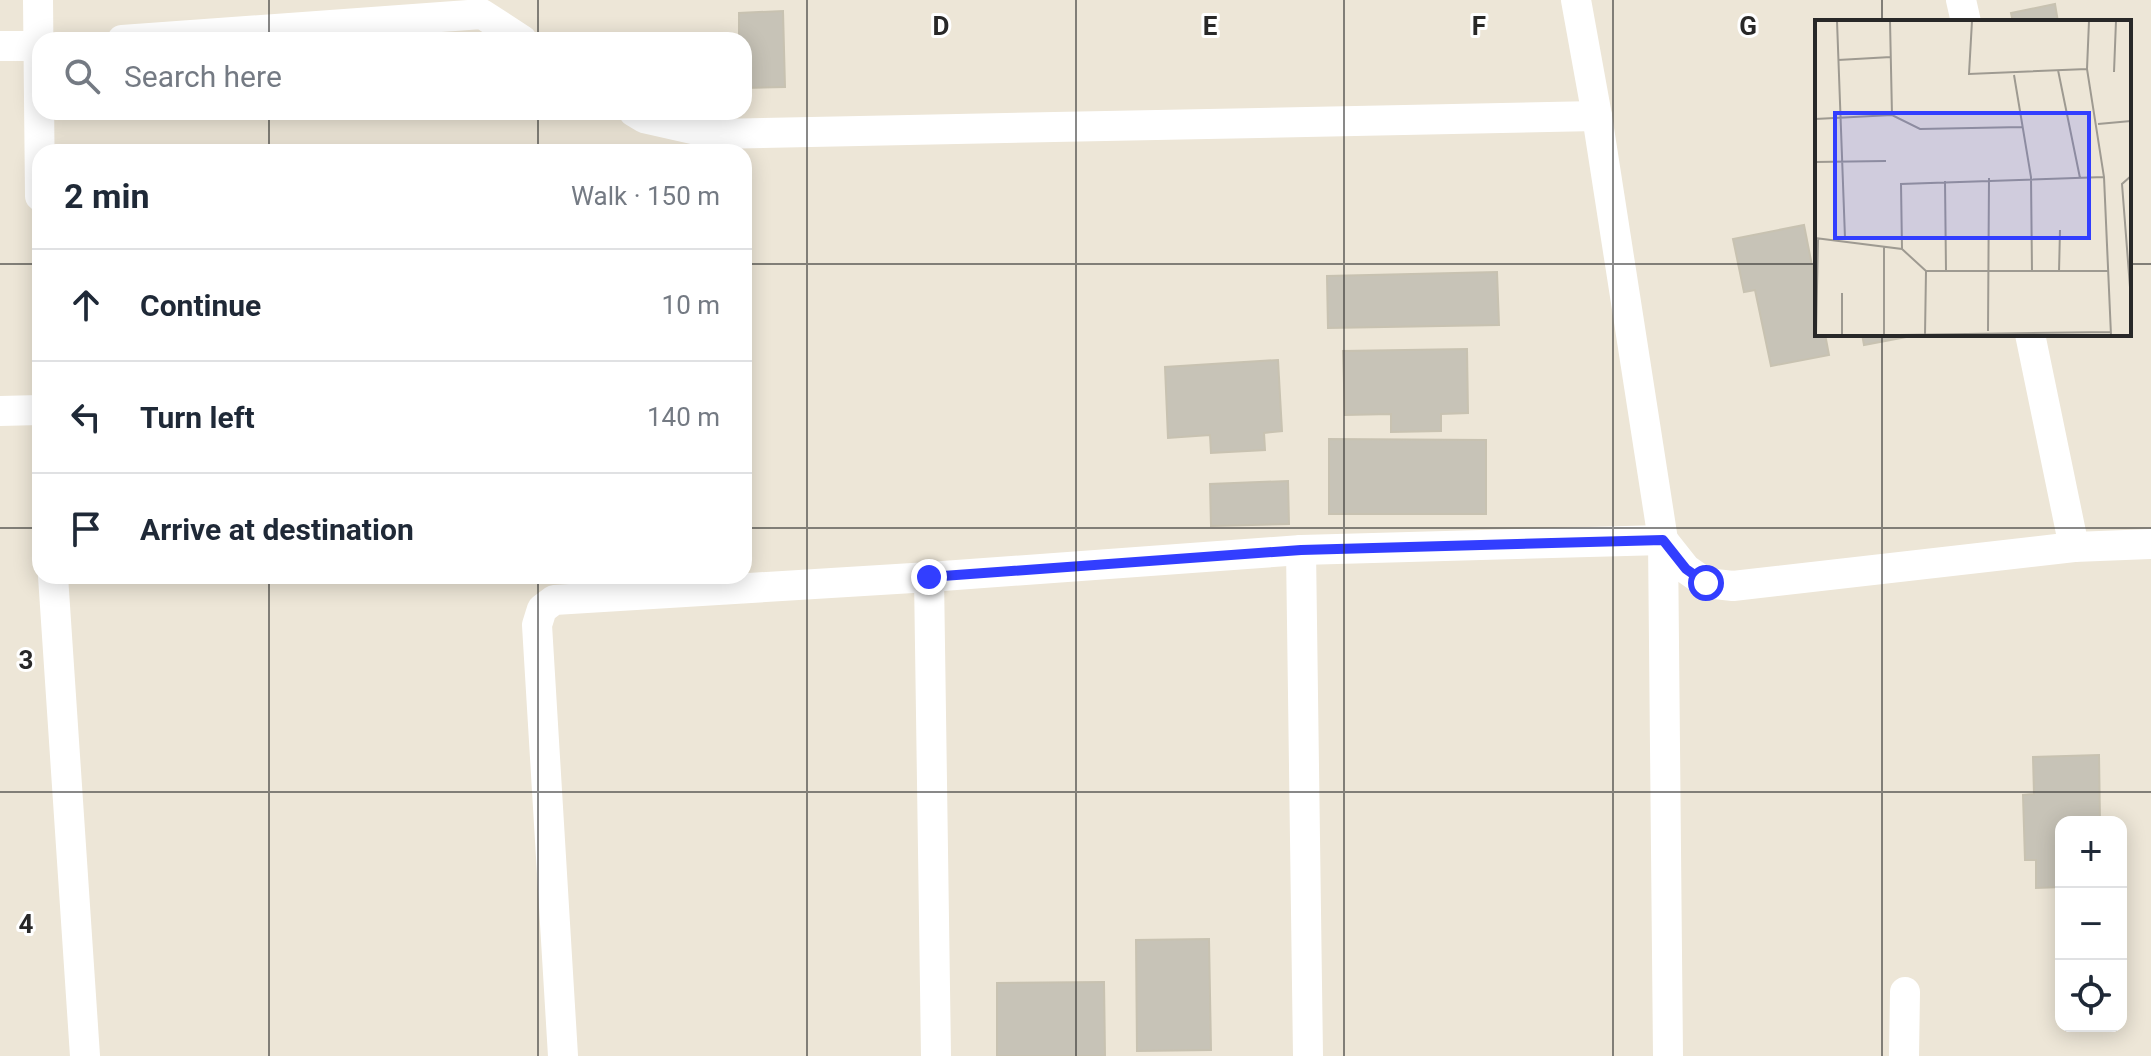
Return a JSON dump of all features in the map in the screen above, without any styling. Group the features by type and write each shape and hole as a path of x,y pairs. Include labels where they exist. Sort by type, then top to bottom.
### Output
{"street":[{"path":"38,0 39,32"},
{"path":"1576,0 1663,540 1668,1056"},
{"path":"1961,0 1966,20"},
{"path":"209,32 482,7 512,32"},
{"path":"0,46 32,46"},
{"path":"653,120 715,134 1597,116"},
{"path":"40,120 40,144"},
{"path":"2030,336 2074,547"},
{"path":"0,411 32,410"},
{"path":"1663,540 1686,569 1706,583 1733,586 2074,547 2151,544"},
{"path":"563,1056 537,625 542,609 554,600 1301,550 1663,540"},
{"path":"1301,550 1308,1056"},
{"path":"929,577 936,1056"},
{"path":"54,584 85,1056"},
{"path":"1904,1056 1905,992"}],"building":[{"path":"2055,4 2058,20 2013,20 2011,13"},
{"path":"783,11 785,87 752,88 752,32 739,32 739,13"},
{"path":"1804,225 1815,281 1815,336 1825,336 1829,355 1771,366 1755,290 1744,292 1733,239"},
{"path":"1497,272 1499,325 1328,328 1327,276"},
{"path":"1862,336 1911,336 1864,345"},
{"path":"1467,349 1468,413 1441,414 1441,431 1391,432 1391,414 1345,415 1343,351"},
{"path":"1278,360 1282,431 1264,433 1265,450 1211,453 1210,435 1168,438 1165,367"},
{"path":"1329,439 1486,440 1486,514 1329,514"},
{"path":"1288,481 1289,524 1211,526 1210,484"},
{"path":"2099,755 2100,816 2055,816 2055,887 2036,888 2036,860 2025,860 2023,795 2034,794 2033,757"},
{"path":"1209,939 1211,1050 1137,1051 1136,940"},
{"path":"1104,982 1105,1056 997,1056 997,983"}],"route":[{"path":"929,577 1301,550 1663,540 1686,569 1706,583"}]}
